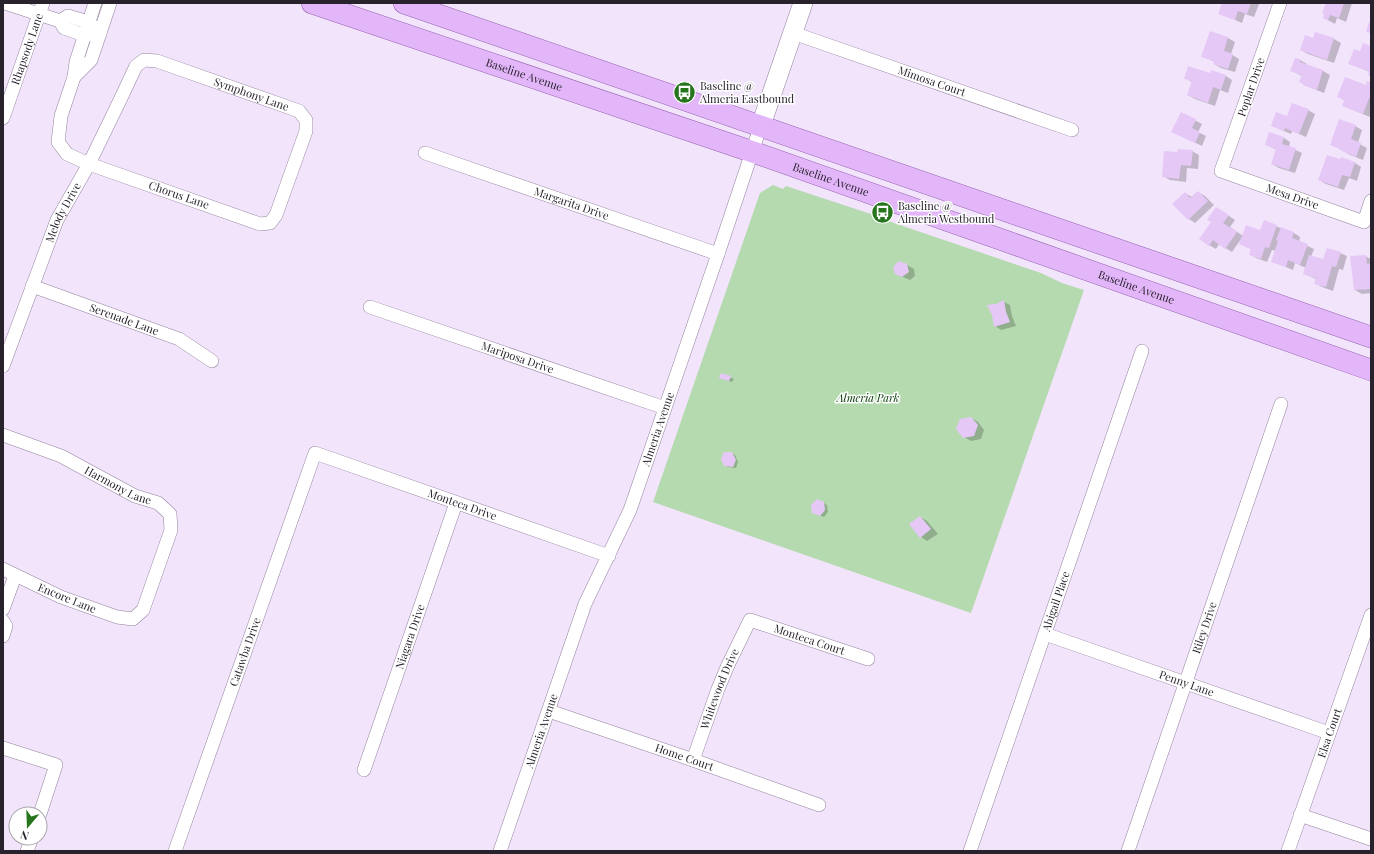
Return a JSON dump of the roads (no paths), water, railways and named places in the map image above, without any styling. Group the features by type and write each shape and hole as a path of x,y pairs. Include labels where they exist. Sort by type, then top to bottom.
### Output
{"main road":[{"name":"Baseline Avenue","path":"312,3 752,152 1371,370"},
{"path":"404,3 761,125 1371,337"}],"street":[{"path":"5,3 41,9 60,21 64,28 84,35 100,34"},
{"path":"74,77 76,62 95,3"},
{"path":"74,77 91,60 110,3"},
{"name":"Almeria Avenue","path":"500,851 585,604 630,510 803,3"},
{"name":"Poplar Drive","path":"1221,171 1280,3"},
{"name":"Rhapsody Lane","path":"3,118 41,9"},
{"path":"60,21 68,16 88,22 100,34"},
{"name":"Mimosa Court","path":"793,33 1072,130"},
{"name":"Symphony Lane","path":"136,66 144,60 157,62 299,111 306,120 306,131 276,215 270,223"},
{"name":"Melody Drive","path":"3,366 8,337 32,286 57,220 89,164 136,66"},
{"name":"Chorus Lane","path":"74,77 61,116 58,142 67,154 89,164 260,224 270,223"},
{"name":"Margarita Drive","path":"425,153 718,254"},
{"name":"Mesa Drive","path":"1221,171 1364,222 1371,201"},
{"name":"Serenade Lane","path":"32,286 179,338 212,361"},
{"name":"Mariposa Drive","path":"370,307 665,408"},
{"name":"Abigail Place","path":"970,851 1142,351"},
{"name":"Riley Drive","path":"1128,851 1281,404"},
{"name":"Harmony Lane","path":"3,435 61,456 135,496 158,503 170,514 170,530 143,610 132,618"},
{"name":"Monteca Drive","path":"315,453 609,556"},
{"name":"Catawba Drive","path":"175,851 315,453"},
{"name":"Niagara Drive","path":"364,770 456,503"},
{"name":"Encore Lane","path":"3,569 61,598 116,617 132,618"},
{"path":"3,609 15,576"},
{"name":"Elsa Court","path":"1288,851 1371,614"},
{"name":"Monteca Court","path":"750,620 868,659"},
{"name":"Whitewood Drive","path":"693,760 720,683 750,620"},
{"path":"3,621 6,626 3,636"},
{"name":"Penny Lane","path":"1045,634 1329,733"},
{"name":"Home Court","path":"549,711 819,805"},
{"path":"3,748 56,765 43,806"},
{"path":"1300,815 1371,840"}],"place":[{"name":"Baseline @ Almeria Eastbound","path":"685,92"},
{"name":"Baseline @ Almeria Westbound","path":"882,212"}],"park label":[{"name":"Almeria Park","path":"868,398"}]}
